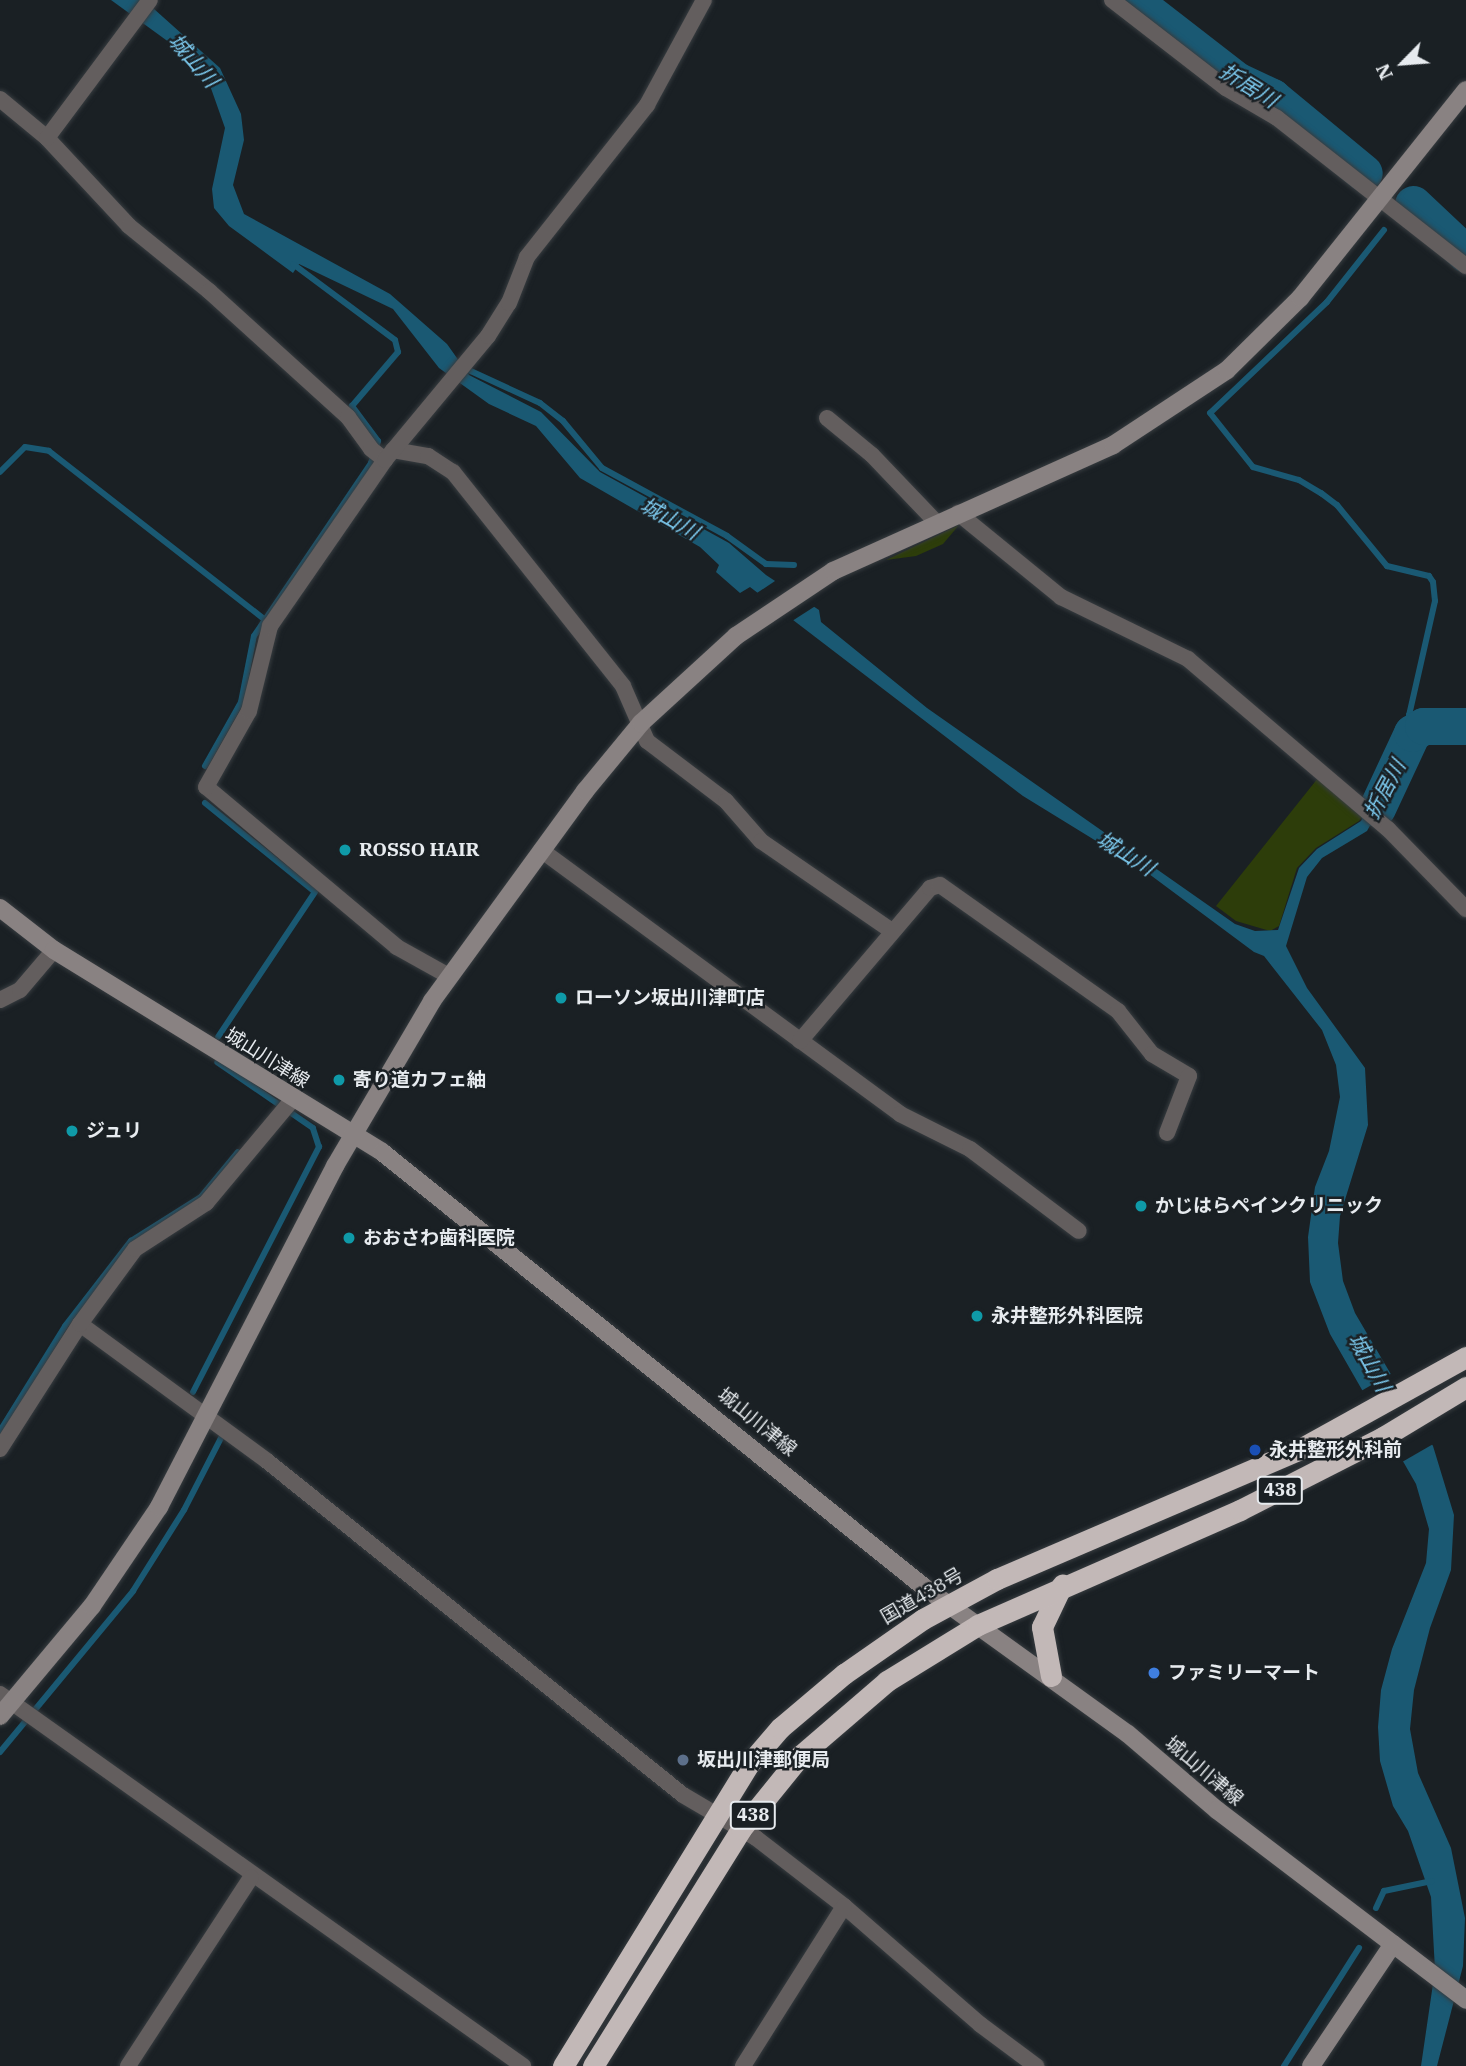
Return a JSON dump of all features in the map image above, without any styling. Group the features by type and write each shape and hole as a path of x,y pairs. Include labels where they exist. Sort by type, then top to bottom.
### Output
{"highway":[{"name":"国道438号","path":"563,2066 716,1814 780,1728 868,1656 949,1605 997,1579 1298,1450 1370,1414 1466,1357"},
{"name":"438","path":"593,2066 741,1829 801,1755 858,1705 923,1655 978,1625 1062,1585 1240,1510 1383,1437 1466,1387"},
{"path":"1051,1676 1042,1627 1062,1585"}],"street":[{"path":"47,138 150,0"},
{"path":"449,976 397,947 206,787 249,710 270,626 382,453 466,362 509,303 527,257 647,104 704,0"},
{"path":"1112,0 1226,88 1277,118 1466,266"},
{"path":"523,2066 251,1877 30,1717 4,1704 114,1577 159,1507 353,1136 449,976 541,850 641,723 706,660 769,611 806,588 958,513 1113,445 1193,396 1281,318 1466,90"},
{"path":"0,99 47,138 129,226 209,290 348,417 382,453 428,456 453,472 623,686 647,741 726,801 761,841 892,931"},
{"path":"827,418 872,455 937,523"},
{"path":"958,513 1062,597 1188,660 1379,822 1466,909"},
{"path":"541,850 900,1114 970,1149 1079,1231"},
{"path":"800,1041 930,888 940,885 1118,1011 1152,1054 1189,1076 1167,1133"},
{"name":"城山川津線","path":"0,908 54,950 289,1106 382,1152 532,1269 949,1605 1051,1676 1465,1999"},
{"path":"0,1000 20,990 54,950"},
{"path":"0,1450 80,1324 135,1249 206,1203 289,1106"},
{"path":"80,1324 207,1416 683,1795 741,1829 844,1906 1028,2064"},
{"path":"128,2066 251,1877"},
{"path":"743,2066 771,2014 844,1906"},
{"path":"1311,2066 1393,1944"}],"green space":[{"path":"959,525 943,544 916,556 886,560"},
{"path":"1318,778 1363,815 1359,821 1316,848 1297,868 1279,926 1270,931 1236,921 1216,906"}],"water":[{"name":"城山川","path":"111,0 144,0 220,68 241,114 244,140 233,185 244,214 390,294 447,344 469,375 541,412 600,472 729,543 766,575 819,610 821,622 927,708 1235,924 1255,931 1278,930 1299,868 1317,849 1361,821 1394,763 1398,765 1401,770 1367,831 1322,858 1307,877 1286,946 1307,988 1365,1068 1368,1125 1340,1216 1338,1243 1343,1281 1355,1313 1433,1446 1454,1515 1451,1570 1430,1628 1414,1690 1410,1729 1418,1773 1451,1848 1465,1918 1463,1966 1437,2066 1421,2066 1435,1970 1431,1897 1408,1831 1393,1806 1380,1761 1378,1727 1381,1690 1392,1649 1426,1563 1429,1529 1416,1484 1330,1334 1310,1282 1308,1237 1315,1187 1329,1151 1340,1097 1336,1065 1322,1030 1264,956 1254,952 1145,871 1023,796 750,587 740,593 716,572 719,565 700,547 580,478 536,426 489,404 439,368 393,309 299,264 293,273 229,226 214,208 212,189 225,128 207,77 177,48"}],"pier":[{"path":"778,579 817,605 789,623 754,595"},
{"path":"1394,1372 1435,1443 1400,1463 1359,1392"}],"waterway":[{"name":"折居川","path":"1133,0 1236,80 1272,97 1364,173"},
{"name":"折居川","path":"1413,204 1466,254"},
{"path":"1384,230 1327,302 1210,413 1253,467 1299,480 1321,493 1337,505 1387,566 1429,576 1433,582 1435,601 1409,715 1412,733"},
{"path":"205,766 241,702 254,636 371,463 378,441 352,406 398,352 395,340 293,264"},
{"name":"城山川","path":"462,367 540,403 563,421 602,468 727,536 766,564 794,565"},
{"path":"0,472 25,447 49,451 264,619"},
{"name":"折居川","path":"1377,808 1412,733 1423,726 1466,726"},
{"path":"205,803 315,892 218,1037"},
{"path":"193,1392 319,1147 313,1128 217,1062"},
{"path":"0,1431 65,1326 131,1241 201,1197 238,1152"},
{"path":"0,1752 133,1591 184,1510 222,1436"},
{"path":"1376,1908 1384,1891 1432,1881"},
{"path":"1284,2066 1359,1948"}],"place":[{"name":"ROSSO HAIR","path":"345,850"},
{"name":"ローソン坂出川津町店","path":"561,998"},
{"name":"寄り道カフェ紬","path":"339,1080"},
{"name":"ジュリ","path":"72,1131"},
{"name":"かじはらペインクリニック","path":"1141,1206"},
{"name":"おおさわ歯科医院","path":"349,1238"},
{"name":"永井整形外科医院","path":"977,1316"},
{"name":"永井整形外科前","path":"1255,1450"},
{"name":"ファミリーマート","path":"1154,1673"},
{"name":"坂出川津郵便局","path":"683,1760"}]}
